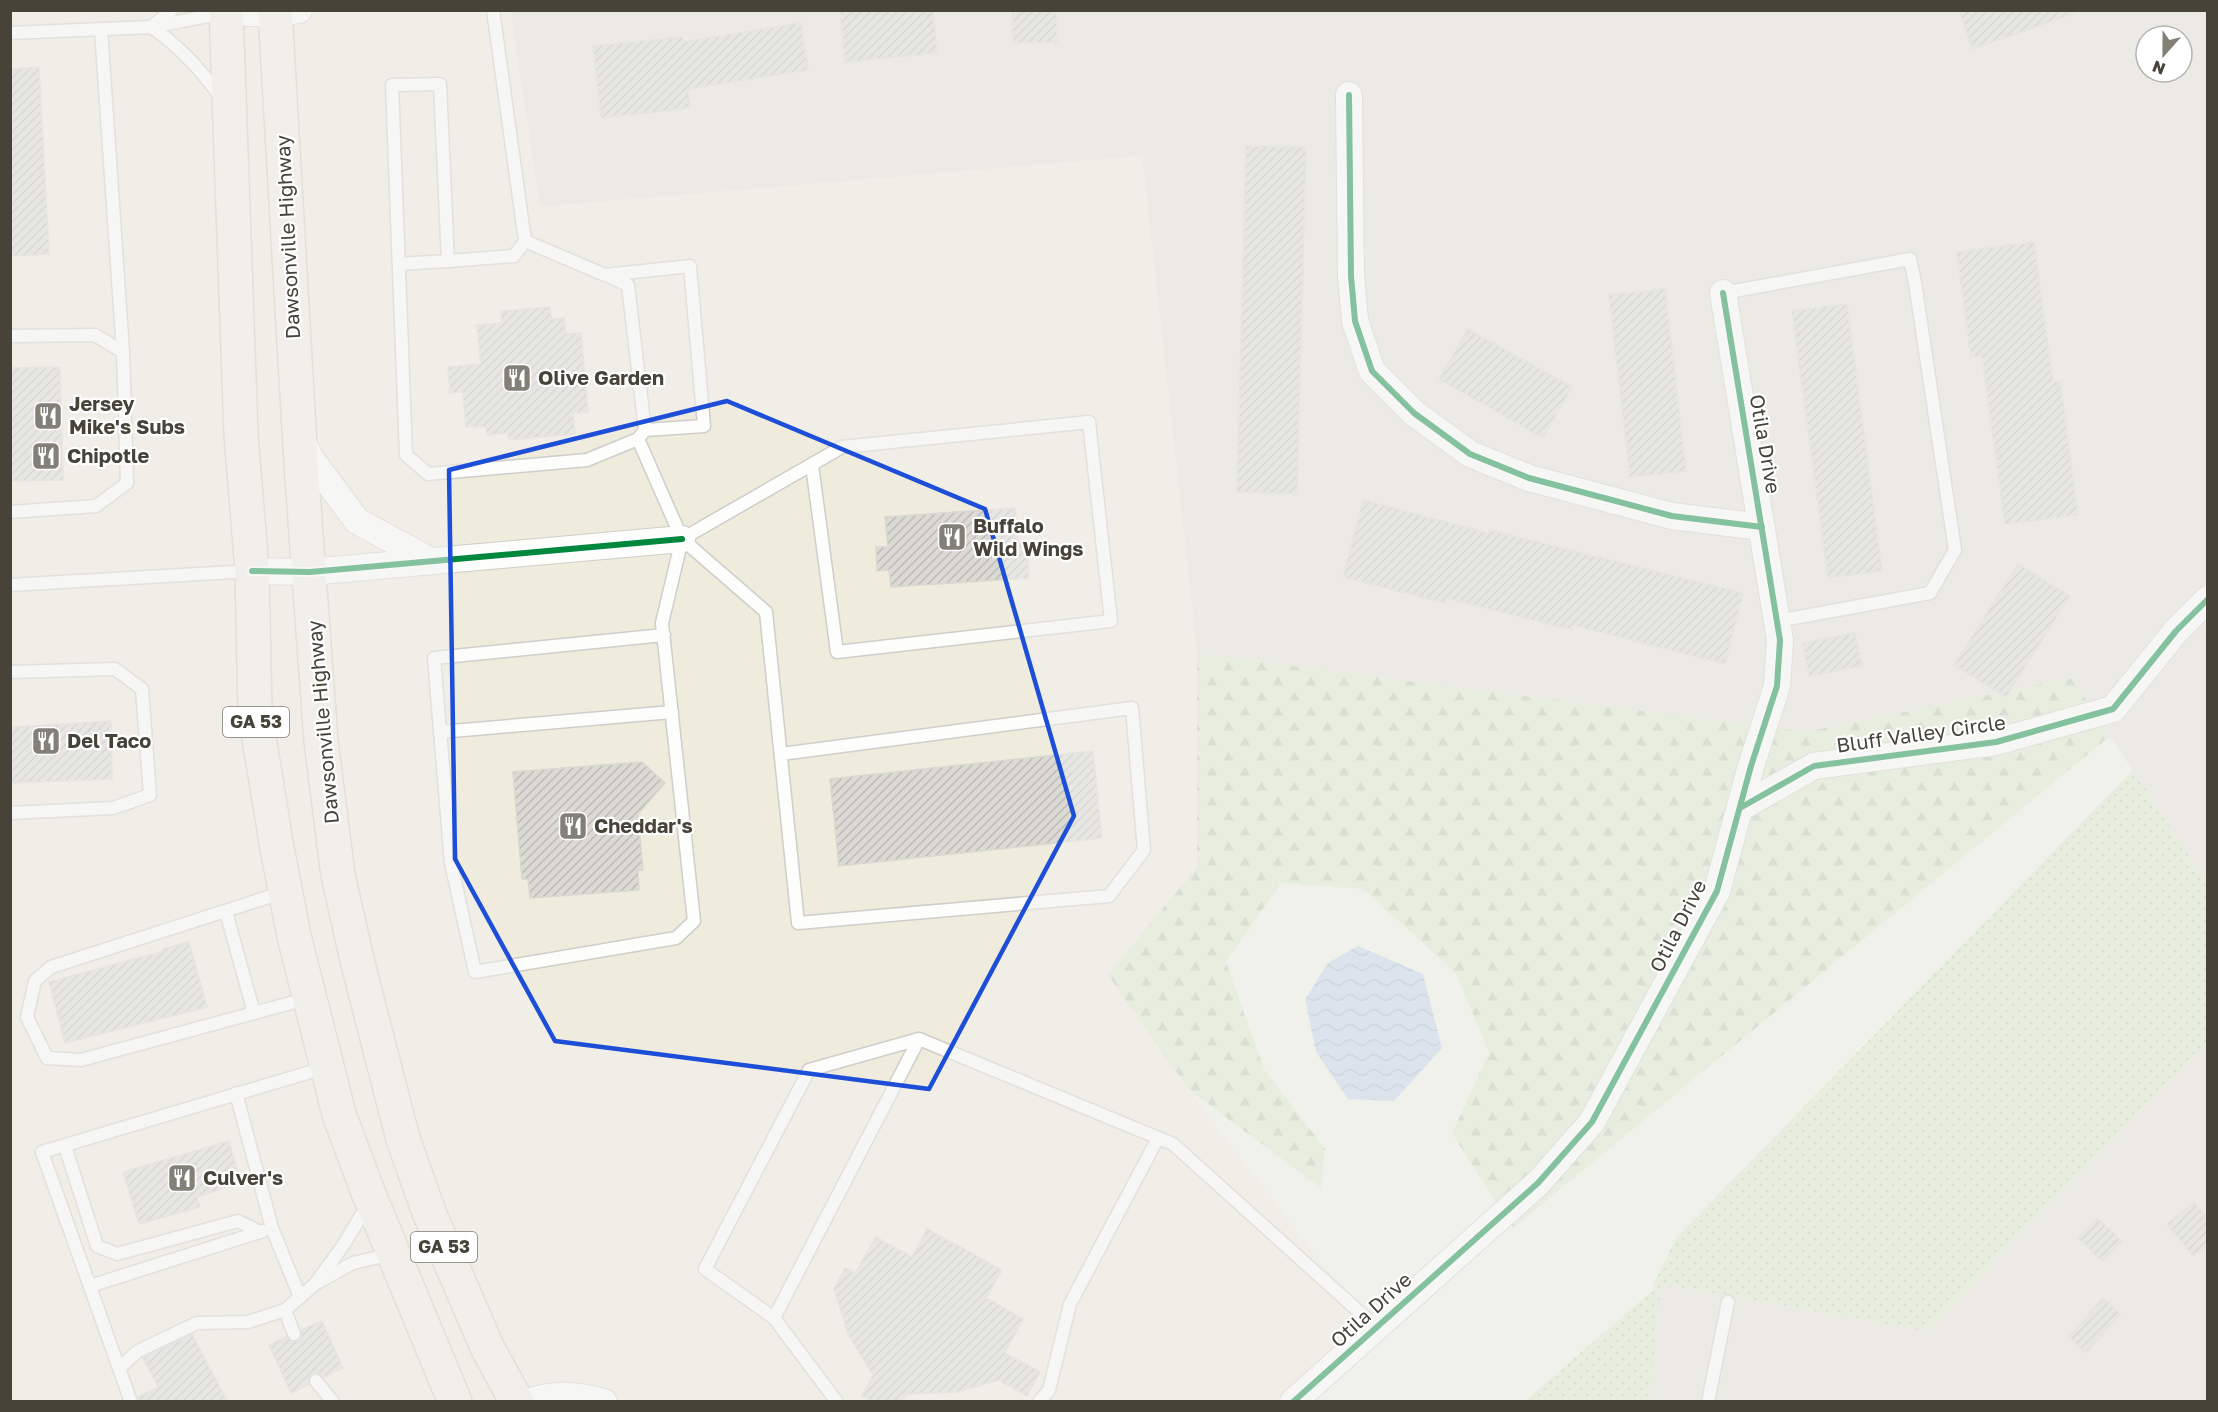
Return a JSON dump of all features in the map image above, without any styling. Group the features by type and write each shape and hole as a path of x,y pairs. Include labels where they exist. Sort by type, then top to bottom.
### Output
{"main road":[{"name":"GA 53","path":"226,11 241,434 252,571 255,713 285,892 339,1114 393,1254 455,1401"},
{"name":"Dawsonville Highway","path":"283,12 299,436 321,741 338,875 358,964 403,1139 430,1215 488,1349 517,1401"}],"street":[{"path":"226,11 283,12"},
{"path":"1349,95 1351,276 1355,321 1372,371 1414,413 1470,454 1529,478 1672,516 1762,527"},
{"name":"Otila Drive","path":"1293,1401 1538,1183 1592,1122 1717,891 1777,686 1780,640 1723,293"},
{"path":"299,436 311,459 357,521 431,561"},
{"path":"252,571 310,572 682,539"},
{"name":"Bluff Valley Circle","path":"1740,808 1814,766 1996,742 2113,709 2176,631 2208,600"},
{"path":"527,1401 552,1395 584,1396 604,1401"}],"lane":[{"path":"151,27 172,10"},
{"path":"399,264 514,256 525,241 493,10"},
{"path":"10,33 151,27 226,11"},
{"path":"151,27 174,42 230,109"},
{"path":"10,512 96,506 127,483 123,352 101,29"},
{"path":"448,261 440,84 392,86 406,455 428,474 587,460 641,435 704,426 690,266 605,275"},
{"path":"525,241 628,285 641,435 682,539 766,612 798,923 1109,896 1144,850 1132,708 781,754"},
{"path":"1723,293 1910,259 1915,283 1955,550 1930,593 1777,621"},
{"path":"10,336 95,335 123,352"},
{"path":"664,635 434,658 451,863 475,972 676,938 693,921 664,635 662,623 682,539 842,447 1089,422 1111,621 837,652 812,465"},
{"path":"10,585 252,571"},
{"path":"10,672 116,669 142,689 150,795 113,808 10,813"},
{"path":"440,732 672,712"},
{"path":"285,892 51,967 35,981 27,1017 47,1058 81,1060 309,998"},
{"path":"226,912 254,1013"},
{"path":"837,1401 774,1318 705,1269 809,1070 919,1039 1173,1144 1376,1327"},
{"path":"774,1318 919,1039"},
{"path":"131,1401 42,1152 327,1067"},
{"path":"236,1093 272,1228 300,1297"},
{"path":"1039,1401 1049,1390 1070,1304 1158,1138"},
{"path":"64,1146 97,1246 117,1254 238,1221 260,1232"},
{"path":"315,1284 342,1247 371,1199"},
{"path":"90,1286 272,1228"},
{"path":"120,1367 138,1351 197,1323 248,1323 285,1310 315,1284 353,1263 393,1254"},
{"path":"1708,1401 1728,1302"},
{"path":"285,1310 294,1334"},
{"path":"316,1381 333,1401"}],"highlighted area":[{"path":"727,401 985,509 1074,816 929,1089 555,1041 455,859 449,470"}],"shaded area":[{"path":"10,11 510,11 540,207 1142,156 1197,654 1197,867 1108,975 1188,1089 1379,1338 1309,1402 11,1401"},
{"path":"510,11 2207,11 2207,884 2072,678 1806,732 1197,654 1142,156 540,207"},
{"path":"2207,1043 2207,1401 1641,1402 1654,1283 1926,1331"}],"green space":[{"path":"1197,654 1806,732 2072,678 2110,736 1513,1228 1452,1133 1489,1053 1456,973 1363,889 1281,883 1226,962 1264,1069 1325,1149 1321,1188 1188,1089 1108,975 1197,867"},
{"path":"2133,770 2207,884 2207,1043 1926,1331 1661,1284 1649,1401 1525,1401 1660,1284 1654,1283 1676,1238"}],"water":[{"path":"1358,946 1423,974 1442,1048 1394,1101 1348,1099 1316,1052 1305,999 1328,963"}],"building":[{"path":"840,10 933,10 937,53 845,62"},
{"path":"1012,10 1056,10 1057,42 1013,43"},
{"path":"1959,10 2073,10 2073,14 1972,49"},
{"path":"801,23 808,70 688,89 690,108 601,118 593,46 682,37 683,42"},
{"path":"39,67 49,254 10,256 10,69"},
{"path":"1246,146 1306,147 1297,494 1237,492"},
{"path":"2034,242 2053,382 2060,381 2078,515 2005,524 1982,356 1971,357 1957,252"},
{"path":"1665,289 1686,471 1630,477 1609,295"},
{"path":"1847,304 1882,571 1828,578 1792,311"},
{"name":"Olive Garden","path":"550,307 551,319 564,318 566,334 581,333 588,412 573,413 575,434 509,440 508,433 487,435 486,426 466,427 463,392 450,393 448,367 481,364 477,325 502,323 501,311"},
{"path":"1468,329 1572,387 1543,438 1439,379"},
{"path":"60,367 63,480 10,481 10,368"},
{"path":"1363,500 1488,533 1489,530 1743,593 1725,664 1573,625 1572,630 1446,598 1444,603 1343,577"},
{"path":"1015,508 1018,543 1027,543 1029,578 891,587 889,570 877,571 876,547 888,547 885,517"},
{"path":"2018,564 2070,596 2006,697 1954,665"},
{"path":"1855,633 1862,666 1809,676 1803,643"},
{"path":"111,721 112,779 11,783 10,727"},
{"path":"1093,751 1102,838 839,866 830,779"},
{"name":"Cheddar's","path":"642,762 665,783 638,814 643,870 638,870 639,890 530,898 528,879 522,879 513,772"},
{"path":"189,942 207,1007 65,1043 49,982"},
{"name":"Culver's","path":"229,1141 241,1183 197,1197 200,1207 139,1224 123,1172"},
{"path":"2194,1202 2208,1219 2208,1245 2193,1256 2167,1224"},
{"path":"2097,1218 2122,1241 2103,1262 2078,1238"},
{"path":"927,1229 1002,1270 986,1298 1023,1319 1005,1353 1040,1372 1027,1396 999,1380 957,1392 906,1394 903,1401 874,1401 862,1396 873,1375 848,1334 834,1289 845,1268 855,1273 876,1237 912,1257"},
{"path":"2103,1298 2121,1314 2086,1353 2068,1337"},
{"path":"322,1321 343,1368 324,1377 318,1373 311,1374 308,1379 309,1384 291,1393 269,1345 286,1337 292,1342 297,1341 302,1336 301,1330"},
{"path":"192,1334 227,1401 139,1401 138,1397 158,1387 143,1358"}],"cycle path":[{"path":"1349,95 1351,276 1355,321 1372,371 1414,413 1470,454 1529,478 1672,516 1762,527"},
{"path":"1293,1402 1538,1183 1592,1122 1717,891 1751,766 1777,686 1780,640 1723,293"},
{"path":"252,571 310,572 682,539"},
{"path":"1740,808 1814,766 1996,742 2113,709 2176,631 2208,599"}],"place":[{"name":"Olive Garden","path":"517,378"},
{"name":"Jersey Mike's Subs","path":"48,416"},
{"name":"Chipotle","path":"46,456"},
{"name":"Buffalo Wild Wings","path":"952,537"},
{"name":"Del Taco","path":"46,741"},
{"name":"Cheddar's","path":"573,826"},
{"name":"Culver's","path":"182,1178"}]}
